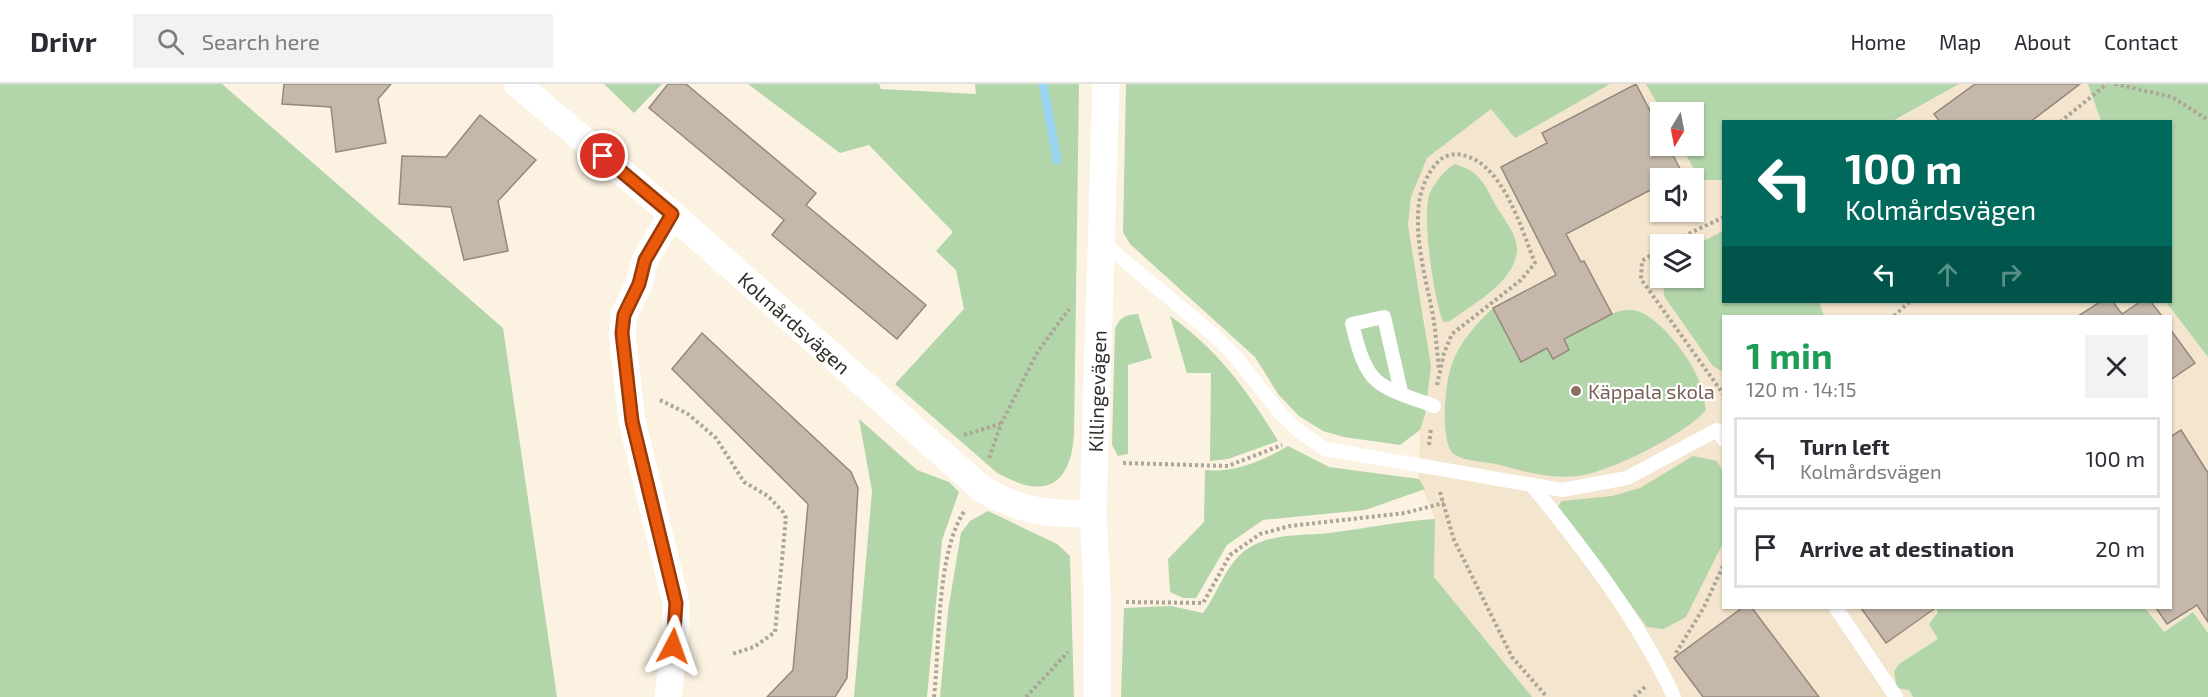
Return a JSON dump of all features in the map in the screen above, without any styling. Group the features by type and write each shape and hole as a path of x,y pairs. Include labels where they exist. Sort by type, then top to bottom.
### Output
{"street":[{"name":"Kolmårdsvägen","path":"517,84 672,214 981,488 1003,502 1024,509 1050,514 1093,514"},
{"name":"Killingevägen","path":"1096,697 1097,621 1093,514 1106,84"},
{"path":"668,697 676,630 676,603 632,421 622,333 624,315 639,284 645,260 672,214"}],"lane":[{"path":"1101,241 1214,335 1232,353 1264,395 1299,431 1325,448 1562,490 1627,478 1717,430 1722,437"},
{"path":"1401,393 1384,316 1352,324 1360,353 1376,381 1401,393 1434,406"},
{"path":"1531,484 1610,586 1663,673 1674,697"},
{"path":"1837,609 1896,697"}],"path":[{"path":"2062,120 2107,84"},
{"path":"2115,84 2172,97 2208,120"},
{"path":"1439,370 1432,315 1425,286 1418,216 1420,197 1432,167 1444,156 1457,154 1475,158 1488,167 1517,217 1535,263 1521,280 1452,334 1439,370 1429,442 1430,466 1444,503 1447,522 1454,540 1512,657 1546,697"},
{"path":"1688,234 1722,218"},
{"path":"1650,256 1642,261 1641,279 1722,392"},
{"path":"934,697 950,545 955,527 981,488 1001,424 1038,351 1070,308 1100,278"},
{"path":"1895,315 1908,303"},
{"path":"629,396 660,400 688,414 716,438 744,482 776,502 786,518 775,632 754,647 732,654"},
{"path":"1094,463 1228,466 1280,446"},
{"path":"1122,602 1203,603 1230,555 1243,543 1275,529 1378,517 1444,503"},
{"path":"1663,673 1704,607 1722,568"},
{"path":"1026,697 1097,621"}],"shaded area":[{"name":"Käppala skola","path":"1610,84 1646,84 1656,102 1650,102 1650,156 1687,156 1693,168 1650,168 1650,222 1704,222 1704,180 1722,180 1722,303 2167,303 2208,357 2208,633 2193,612 2163,632 2146,609 2172,609 2172,315 1722,315 1722,609 1935,609 1939,639 1899,664 1913,697 1317,697 1434,576 1435,519 1419,479 1420,430 1425,415 1425,325 1408,225 1411,197 1419,172 1427,158 1491,109 1515,137"},
{"path":"1959,84 2088,84 2101,120 1896,120"}],"green space":[{"path":"0,84 222,84 503,328 557,697 0,697"},
{"path":"604,84 662,84 634,113"},
{"path":"748,84 879,84 881,89 976,94 975,84 1079,84 1074,435 1071,454 1059,478 1050,484 1026,485 996,472 895,384 964,309 956,270 936,251 953,232 869,145 840,153"},
{"path":"1126,84 1610,84 1515,138 1491,109 1427,158 1411,197 1408,225 1431,366 1425,415 1420,430 1400,445 1344,437 1323,431 1299,416 1278,394 1255,357 1130,244 1123,232"},
{"path":"1646,84 1959,84 1895,120 1722,120 1722,180 1704,180 1704,168 1693,168 1687,156 1704,156 1704,102 1656,102"},
{"path":"2088,84 2208,84 2208,357 2167,303 2172,303 2172,120 2101,120"},
{"path":"1455,164 1476,175 1484,184 1512,232 1517,250 1509,272 1501,282 1481,300 1450,321 1443,322 1430,259 1427,208 1429,196 1436,183"},
{"path":"1722,232 1722,303 1819,303 1824,315 1722,315 1722,371 1713,366 1664,296 1664,288 1704,288 1704,241"},
{"path":"1493,308 1521,362 1547,348 1553,359 1569,350 1564,339 1606,316 1632,310 1642,313 1663,328 1690,363 1700,383 1706,410 1682,430 1646,451 1607,468 1577,476 1536,474 1459,457 1450,449 1445,427 1445,399 1449,375 1463,342"},
{"path":"1138,314 1152,358 1128,365 1128,454 1118,456 1112,445 1115,329 1124,317"},
{"path":"1170,316 1203,343 1231,372 1256,405 1278,441 1228,459 1210,461 1211,373 1187,373"},
{"path":"859,419 917,470 949,482 959,492 942,540 927,697 854,697 872,491"},
{"path":"1288,446 1329,467 1419,479 1425,489 1365,510 1263,520 1227,545 1196,598 1183,598 1170,592 1168,559 1204,522 1205,470 1238,468"},
{"path":"1693,456 1717,461 1722,470 1722,545 1686,617 1663,629 1647,627 1558,506 1562,501 1612,496 1640,488"},
{"path":"988,511 1057,544 1070,556 1074,697 940,697 948,611 961,533 970,521"},
{"path":"1435,519 1434,577 1532,697 1121,697 1124,608 1171,606 1203,613 1236,559 1243,552 1261,542 1280,537"},
{"path":"1936,609 2146,609 2164,632 2193,612 2208,633 2208,697 1913,697 1909,690 1897,688 1894,672 1899,664 1938,639 1929,624 1938,612"}],"building":[{"path":"284,84 391,84 378,99 386,143 336,152 331,107 282,104"},
{"path":"668,84 686,84 816,193 806,205 926,305 897,339 772,235 784,220 649,108"},
{"path":"1636,84 1650,111 1650,156 1673,156 1680,168 1650,168 1650,190 1566,234 1581,262 1584,261 1612,314 1564,339 1569,350 1553,359 1547,348 1521,362 1493,308 1556,275 1501,167 1547,143 1542,133"},
{"path":"1975,84 2080,84 2033,120 1938,120 1934,114"},
{"path":"480,115 536,160 498,201 508,251 464,260 451,207 399,204 402,156 446,157"},
{"path":"2098,303 2114,303 2122,314 2138,303 2152,303 2161,315 2080,315"},
{"path":"2172,332 2195,363 2172,379"},
{"path":"702,333 851,472 858,488 847,678 835,697 767,697 793,670 808,504 672,369"},
{"path":"2181,430 2208,473 2208,622 2197,605 2167,624 2157,609 2172,609 2172,436"},
{"path":"1741,609 1753,609 1819,697 1703,697 1674,658"},
{"path":"1862,609 1934,609 1886,643"}],"waterway":[{"path":"1043,84 1057,160"}],"place":[{"name":"Käppala skola","path":"1576,391"}],"route":[{"path":"603,156 672,214 645,260 639,284 624,315 622,333 632,421 676,603 676,630 673,646"}]}
